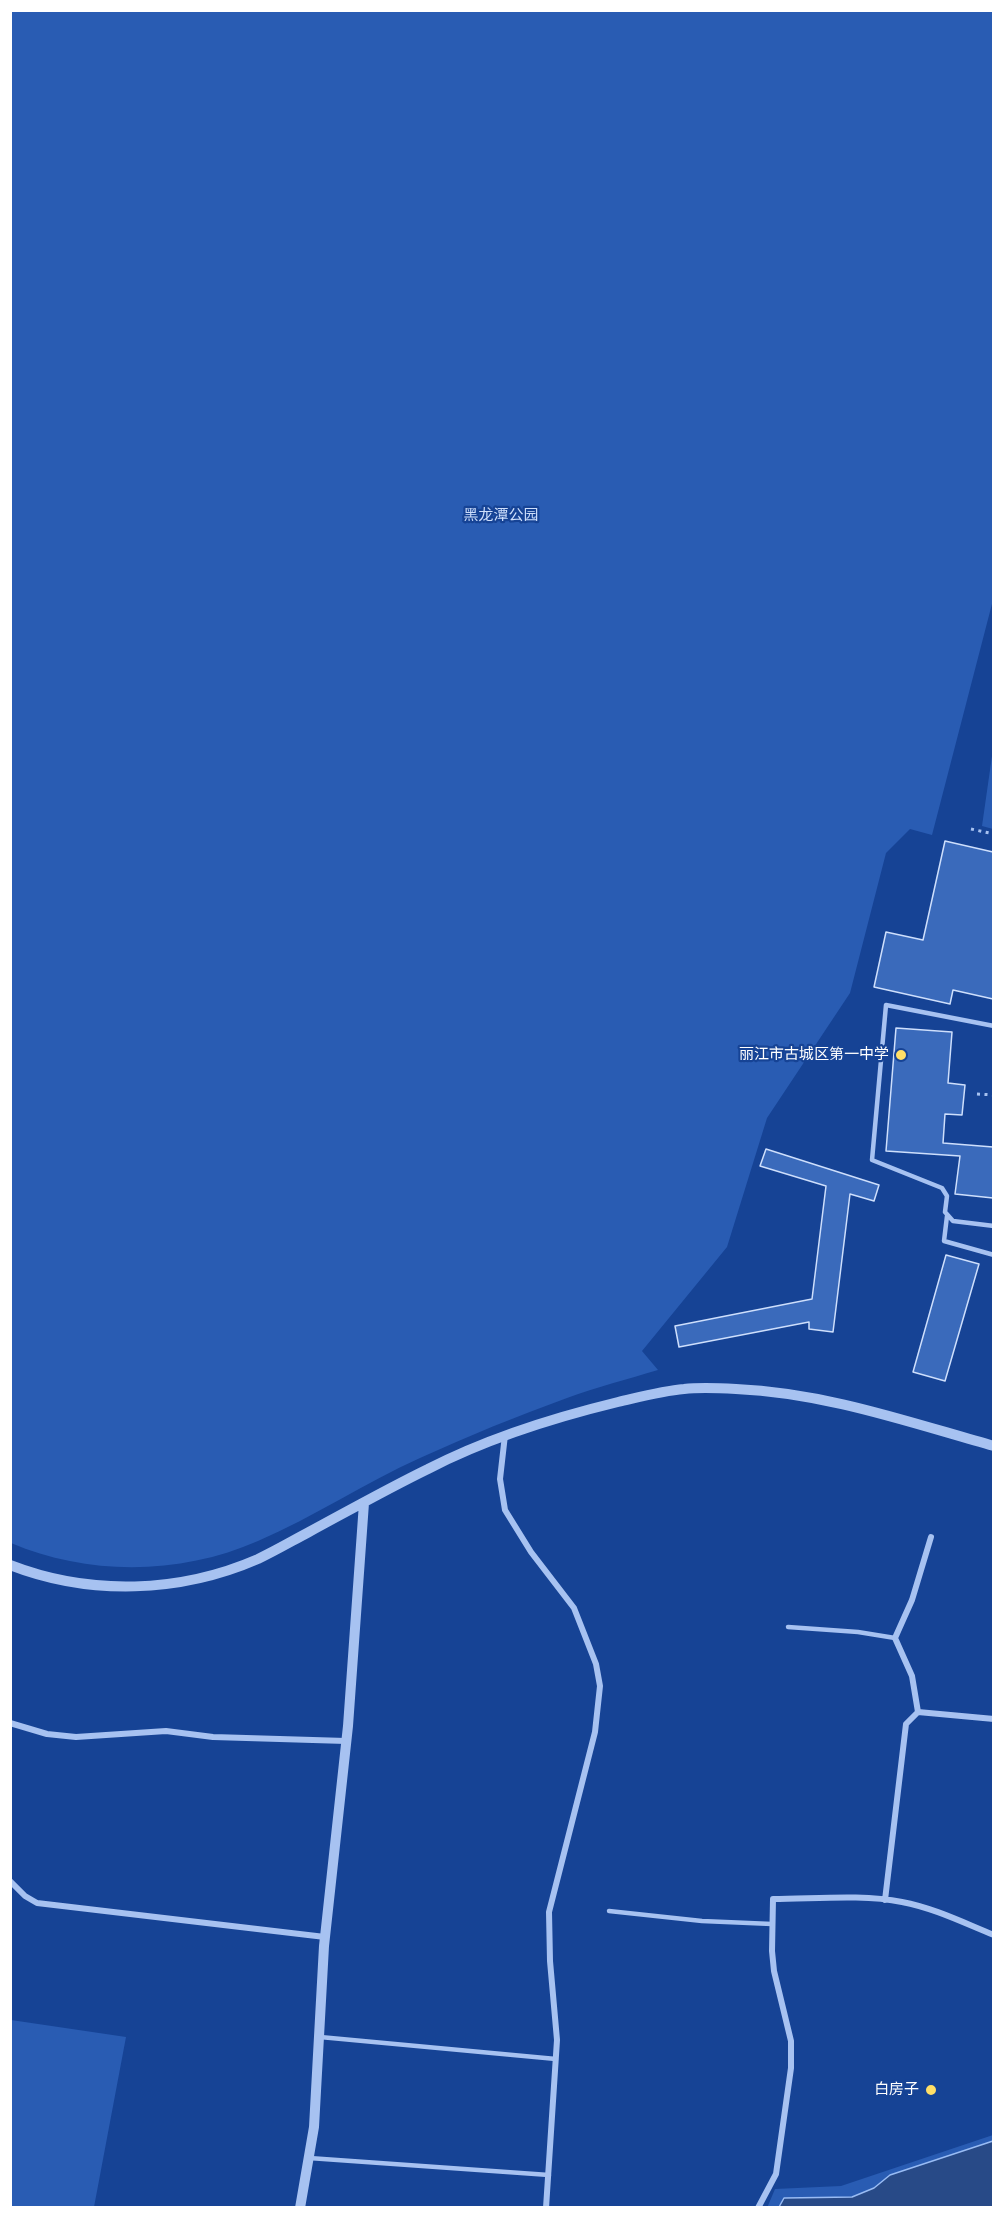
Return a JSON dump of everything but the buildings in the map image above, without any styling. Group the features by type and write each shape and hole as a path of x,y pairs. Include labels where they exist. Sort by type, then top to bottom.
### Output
{"street":[{"path":"10,1565 44,1577 91,1585 137,1587 185,1581 260,1558 452,1457 505,1435 560,1418 684,1389 718,1388 784,1393 841,1402 993,1446"},
{"path":"505,1435 500,1479 505,1510 531,1552 574,1608 596,1664 600,1686 595,1732 549,1912 550,1961 557,2040 546,2208"},
{"path":"300,2208 314,2127 325,1937 346,1741 364,1503"},
{"path":"918,1712 912,1676 895,1638 912,1600 931,1537"},
{"path":"918,1712 993,1719"},
{"path":"885,1900 906,1724 918,1712"},
{"path":"10,1723 47,1734 76,1737 166,1731 213,1737 346,1741"},
{"path":"10,1881 25,1896 37,1903 325,1937"},
{"path":"758,2208 776,2174 790,2068 791,2041 774,1971 773,1899 903,1902 953,1918 993,1935"}],"lane":[{"path":"993,1026 886,1005 872,1160 942,1188 947,1196 944,1241 993,1255"},
{"path":"947,1216 953,1221 993,1226"},
{"path":"789,1627 858,1632 895,1638"},
{"path":"609,1911 702,1921 772,1924"},
{"path":"318,2037 556,2059"},
{"path":"309,2158 549,2175"}],"path":[{"path":"971,829 993,834"},
{"path":"977,1094 993,1095"}],"green space":[{"name":"黑龙潭公园","path":"11,10 993,11 993,600 932,835 910,829 886,853 850,993 767,1118 727,1247 642,1351 658,1370 567,1398 456,1442 399,1468 258,1541 198,1560 166,1565 103,1566 41,1554 11,1543"},
{"path":"993,749 994,829 982,826"},
{"path":"11,2020 126,2037 94,2207 11,2207"},
{"path":"993,2135 993,2207 767,2208 775,2189 841,2186"}],"shaded area":[{"path":"993,2141 993,2207 779,2207 784,2198 852,2197 874,2188 890,2175"}],"place":[{"name":"丽江市古城区第一中学","path":"901,1055"},
{"name":"白房子","path":"931,2090"}]}
